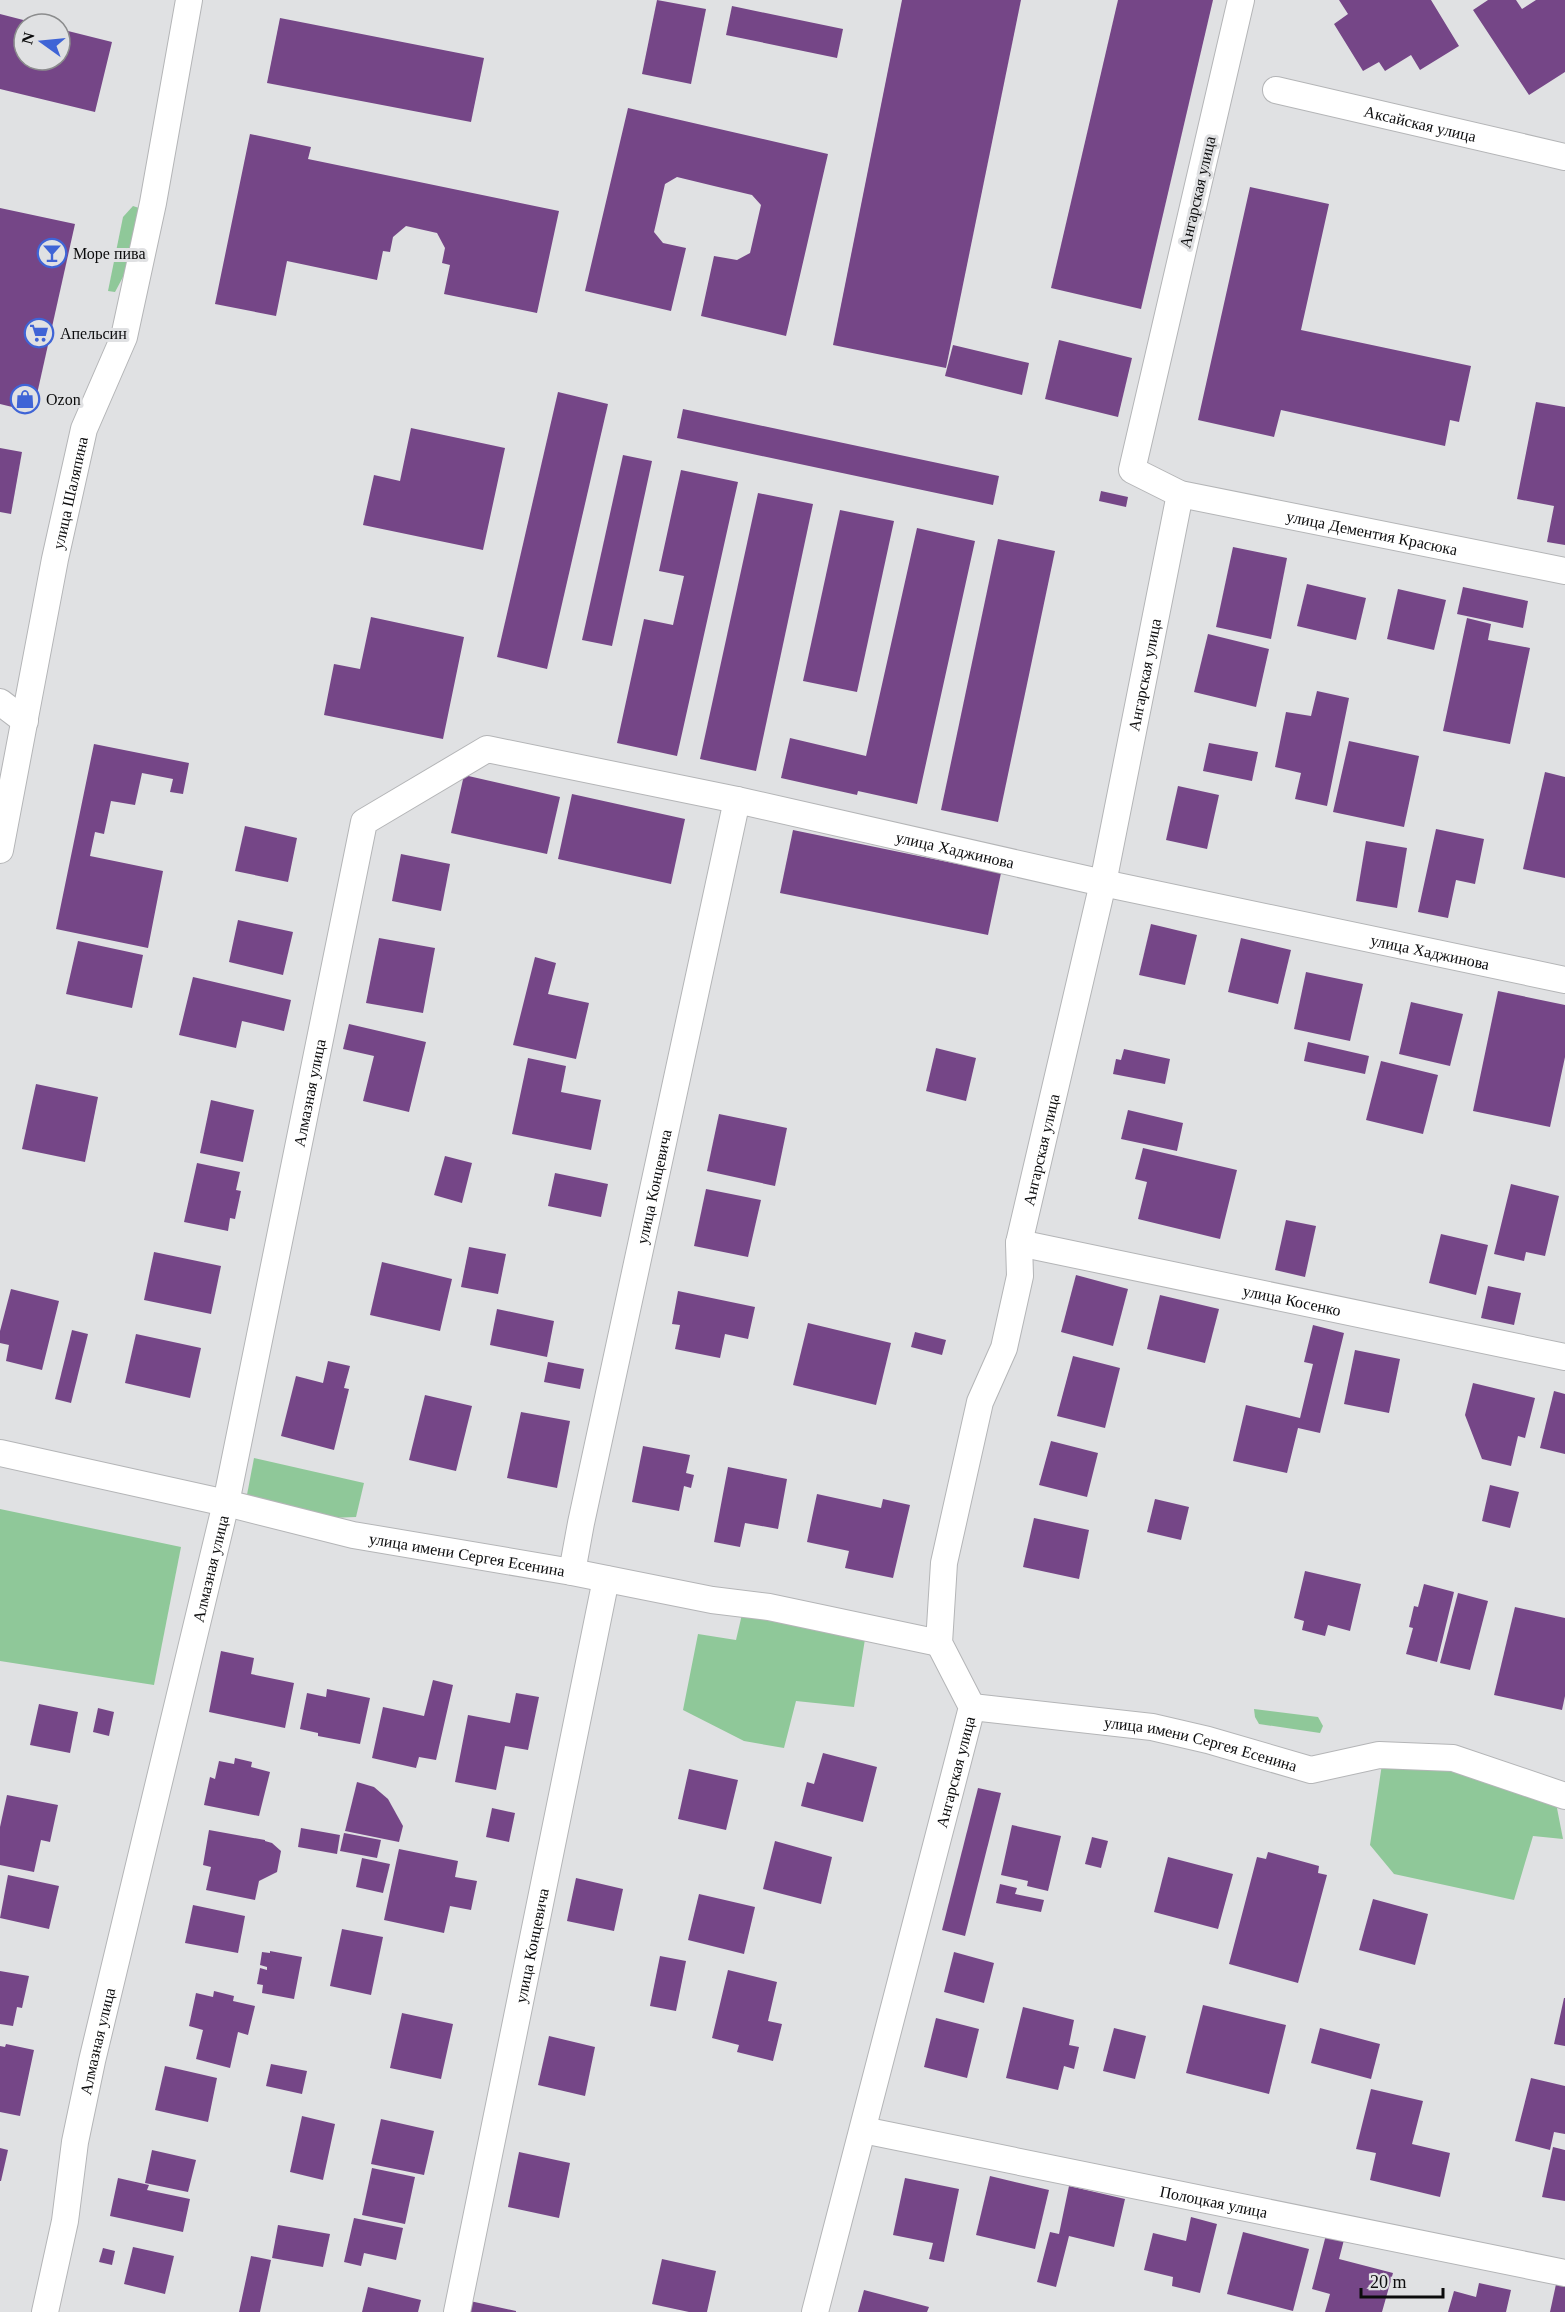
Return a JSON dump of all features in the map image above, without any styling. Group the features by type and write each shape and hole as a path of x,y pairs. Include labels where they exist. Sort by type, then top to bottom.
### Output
{"street":[{"name":"улица Шаляпина","path":"0,850 51,581 84,429 124,337 153,203 189,0"},
{"name":"Ангарская улица","path":"815,2312 972,1707 939,1643 944,1563 981,1402 1006,1338 1020,1276 1019,1243 1103,883 1180,494 1132,470 1242,0"},
{"name":"Аксайская улица","path":"1276,90 1565,157"},
{"name":"улица Дементия Красюка","path":"1180,494 1565,571"},
{"path":"0,702 25,721"},
{"name":"улица Хаджинова","path":"364,822 487,749 737,800 1103,883 1565,980"},
{"name":"улица Концевича","path":"572,1572 737,800"},
{"name":"Алмазная улица","path":"45,2312 64,2221 75,2142 92,2061 226,1503 364,822"},
{"name":"улица Косенко","path":"1019,1243 1565,1357"},
{"name":"улица имени Сергея Есенина","path":"0,1453 226,1503 353,1535 572,1572 712,1600 769,1607 939,1643"},
{"name":"улица Концевича","path":"457,2312 606,1579"},
{"name":"улица имени Сергея Есенина","path":"972,1707 1152,1727 1208,1740 1311,1770 1379,1755 1453,1758 1565,1796"},
{"name":"Полоцкая улица","path":"863,2130 1565,2273"}],"green space":[{"path":"133,206 139,208 142,214 123,277 115,292 108,291 123,217"},
{"path":"254,1458 364,1483 356,1517 328,1518 246,1500"},
{"path":"0,1509 181,1547 154,1685 0,1661"},
{"path":"743,1610 866,1633 854,1707 796,1701 784,1748 744,1741 683,1710 698,1634 736,1640"},
{"path":"1254,1709 1318,1717 1323,1726 1320,1733 1259,1724"},
{"path":"1382,1764 1459,1765 1556,1803 1563,1839 1533,1836 1514,1900 1394,1874 1370,1845"}],"building":[{"path":"657,0 706,9 691,84 642,74"},
{"path":"902,0 1021,0 946,368 833,345"},
{"path":"1118,0 1213,0 1141,309 1051,288"},
{"path":"1339,0 1431,0 1459,46 1420,70 1411,55 1385,71 1379,62 1363,71 1334,24 1348,14"},
{"path":"1488,0 1516,0 1522,9 1536,0 1565,0 1565,72 1529,95 1473,10"},
{"path":"732,6 843,29 837,58 726,35"},
{"path":"0,14 12,17 12,72 72,72 72,32 112,42 95,112 0,89"},
{"path":"280,18 484,58 471,122 267,83"},
{"path":"628,108 828,154 786,336 701,316 714,256 737,260 750,253 761,205 752,195 677,177 665,184 654,232 663,243 686,248 671,311 585,291"},
{"path":"250,134 311,147 308,159 559,211 537,313 444,294 450,265 442,263 445,248 437,233 406,226 393,237 390,252 383,251 377,280 287,261 276,316 215,304"},
{"path":"1250,187 1329,204 1301,330 1471,366 1459,422 1450,420 1445,446 1281,410 1274,437 1198,420"},
{"path":"0,208 75,224 33,412 0,404"},
{"path":"1059,340 1132,358 1118,417 1045,399"},
{"path":"953,345 1029,363 1022,395 945,376"},
{"path":"558,392 608,404 547,669 497,657"},
{"path":"1536,402 1565,407 1565,545 1547,542 1554,506 1517,499"},
{"path":"683,409 999,476 993,505 677,438"},
{"path":"411,428 505,448 483,550 363,525 374,475 400,481"},
{"path":"0,448 22,452 11,514 0,512"},
{"path":"623,455 652,461 612,646 582,640"},
{"path":"681,470 738,482 677,756 617,743 644,619 673,625 684,576 659,571"},
{"path":"1101,491 1128,497 1126,507 1099,501"},
{"path":"758,493 813,504 756,771 700,759"},
{"path":"840,510 894,521 857,692 803,681"},
{"path":"917,528 975,541 917,804 858,791 857,795 781,778 790,738 866,756"},
{"path":"998,539 1055,551 998,822 941,810"},
{"path":"1233,547 1287,558 1271,639 1216,627"},
{"path":"1307,584 1366,598 1356,640 1297,626"},
{"path":"1463,587 1528,601 1523,628 1457,614"},
{"path":"1398,589 1446,600 1434,650 1387,639"},
{"path":"371,617 464,637 443,739 324,715 334,664 360,669"},
{"path":"1467,618 1491,624 1488,640 1530,648 1510,744 1443,731"},
{"path":"1208,634 1269,649 1256,707 1194,692"},
{"path":"1317,691 1349,698 1327,806 1295,799 1301,773 1275,767 1286,712 1311,716"},
{"path":"1349,741 1419,756 1404,827 1333,812"},
{"path":"1209,743 1258,752 1252,781 1203,771"},
{"path":"94,744 189,763 183,794 170,792 173,779 142,773 135,805 111,801 104,834 95,832 90,856 163,871 148,948 56,929"},
{"path":"1545,772 1565,777 1565,878 1523,869"},
{"path":"464,775 560,797 547,854 451,833"},
{"path":"1178,786 1219,795 1207,849 1166,840"},
{"path":"572,794 685,819 671,884 558,859"},
{"path":"245,826 297,838 288,882 235,871"},
{"path":"1436,829 1484,839 1475,884 1456,880 1448,918 1418,912"},
{"path":"793,830 1001,873 988,935 780,893"},
{"path":"1366,841 1407,848 1397,908 1356,901"},
{"path":"401,854 450,864 441,911 392,901"},
{"path":"238,920 293,932 283,975 229,962"},
{"path":"1151,924 1197,935 1185,985 1139,975"},
{"path":"379,938 435,948 423,1013 366,1003"},
{"path":"1241,938 1291,950 1278,1004 1228,992"},
{"path":"78,941 143,955 132,1008 66,994"},
{"path":"535,957 556,963 548,994 589,1003 576,1059 513,1045"},
{"path":"1306,972 1363,984 1350,1041 1294,1029"},
{"path":"193,977 291,1000 284,1031 242,1021 236,1048 179,1035"},
{"path":"1498,991 1565,1005 1565,1057 1550,1127 1473,1111"},
{"path":"1411,1002 1463,1014 1450,1066 1399,1054"},
{"path":"349,1024 426,1042 409,1112 363,1101 374,1056 343,1049"},
{"path":"1308,1042 1369,1056 1365,1074 1304,1061"},
{"path":"936,1048 976,1058 966,1101 926,1091"},
{"path":"1124,1049 1170,1059 1165,1084 1113,1074 1116,1059 1121,1060"},
{"path":"528,1058 566,1066 561,1092 601,1100 591,1150 512,1134"},
{"path":"1381,1061 1438,1075 1423,1134 1366,1120"},
{"path":"36,1084 98,1097 85,1162 22,1149"},
{"path":"211,1100 254,1110 243,1162 200,1153"},
{"path":"1128,1110 1183,1123 1177,1151 1121,1139"},
{"path":"719,1114 787,1128 775,1186 707,1171"},
{"path":"1143,1148 1237,1170 1220,1239 1138,1219 1147,1182 1135,1179"},
{"path":"445,1156 472,1163 462,1203 434,1195"},
{"path":"197,1163 240,1172 236,1190 241,1191 235,1219 230,1218 228,1231 184,1222"},
{"path":"555,1173 608,1184 601,1217 548,1206"},
{"path":"1511,1184 1559,1196 1545,1256 1526,1252 1524,1261 1494,1254"},
{"path":"706,1189 761,1200 748,1257 694,1246"},
{"path":"1286,1220 1316,1226 1305,1277 1275,1270"},
{"path":"1441,1234 1488,1245 1476,1295 1429,1283"},
{"path":"469,1247 506,1254 498,1294 461,1287"},
{"path":"154,1252 221,1266 211,1314 144,1300"},
{"path":"382,1262 452,1279 440,1331 370,1315"},
{"path":"1076,1275 1128,1289 1113,1346 1061,1332"},
{"path":"1488,1286 1521,1293 1514,1325 1481,1318"},
{"path":"11,1289 59,1301 42,1370 6,1361 9,1345 0,1343 0,1331"},
{"path":"678,1291 755,1307 748,1339 725,1334 720,1358 675,1349 680,1325 672,1324"},
{"path":"1160,1295 1219,1309 1205,1363 1147,1349"},
{"path":"497,1309 554,1321 547,1357 490,1345"},
{"path":"808,1323 891,1343 876,1405 793,1385"},
{"path":"1313,1325 1344,1333 1320,1433 1298,1428 1287,1473 1233,1461 1246,1405 1300,1418 1313,1364 1304,1362"},
{"path":"72,1330 88,1334 71,1403 55,1399"},
{"path":"915,1332 946,1340 942,1355 911,1347"},
{"path":"136,1334 201,1348 190,1398 125,1383"},
{"path":"1355,1350 1400,1359 1389,1413 1344,1404"},
{"path":"1073,1356 1120,1368 1105,1428 1057,1416"},
{"path":"328,1361 350,1366 344,1388 349,1389 334,1450 281,1436 296,1376 323,1383"},
{"path":"548,1362 584,1369 580,1389 544,1382"},
{"path":"1473,1383 1535,1398 1525,1438 1518,1436 1511,1466 1482,1459 1465,1415"},
{"path":"1554,1391 1565,1394 1565,1454 1540,1448"},
{"path":"425,1395 472,1406 456,1471 409,1460"},
{"path":"521,1412 570,1421 557,1488 507,1478"},
{"path":"1051,1441 1098,1453 1087,1497 1039,1485"},
{"path":"643,1446 690,1455 686,1473 694,1475 691,1488 684,1486 679,1511 632,1502"},
{"path":"728,1467 787,1479 778,1529 745,1523 740,1547 714,1542"},
{"path":"1490,1485 1519,1492 1510,1528 1482,1521"},
{"path":"817,1494 881,1508 883,1499 910,1505 893,1578 845,1568 849,1551 807,1542"},
{"path":"1155,1499 1189,1507 1181,1540 1147,1532"},
{"path":"1034,1518 1089,1530 1079,1579 1023,1567"},
{"path":"1305,1571 1361,1584 1350,1631 1328,1625 1325,1636 1302,1630 1304,1621 1294,1618"},
{"path":"1424,1584 1454,1592 1437,1662 1406,1654 1413,1628 1409,1627 1414,1606 1418,1607"},
{"path":"1458,1593 1488,1601 1470,1670 1440,1663"},
{"path":"1515,1607 1565,1618 1565,1696 1562,1710 1494,1695"},
{"path":"221,1651 254,1658 251,1674 294,1683 285,1728 209,1712"},
{"path":"433,1680 453,1685 436,1760 419,1757 416,1768 372,1758 383,1707 424,1716"},
{"path":"327,1689 370,1698 360,1744 318,1736 318,1733 300,1729 307,1693 326,1697"},
{"path":"516,1693 539,1697 528,1750 505,1746 496,1790 455,1782 468,1715 510,1723"},
{"path":"39,1704 78,1712 70,1753 30,1745"},
{"path":"98,1708 114,1712 109,1736 93,1732"},
{"path":"823,1753 877,1767 863,1822 801,1806 807,1782 814,1784"},
{"path":"235,1758 252,1762 251,1767 270,1772 259,1816 204,1805 210,1777 215,1779 219,1761 234,1764"},
{"path":"689,1769 738,1780 726,1830 678,1819"},
{"path":"357,1782 374,1787 388,1799 403,1826 399,1842 345,1831"},
{"path":"978,1788 1001,1793 965,1936 942,1930"},
{"path":"7,1795 58,1805 50,1842 41,1840 34,1872 0,1865 0,1827"},
{"path":"492,1808 515,1813 509,1842 486,1837"},
{"path":"1012,1825 1061,1836 1048,1891 1027,1886 1028,1881 1001,1875"},
{"path":"301,1828 340,1835 337,1854 298,1847"},
{"path":"209,1830 265,1840 281,1851 277,1872 259,1881 255,1900 206,1890 211,1867 203,1865"},
{"path":"344,1833 381,1840 377,1858 340,1851"},
{"path":"1092,1837 1108,1841 1101,1868 1085,1864"},
{"path":"775,1841 832,1857 821,1904 763,1889"},
{"path":"399,1849 458,1861 455,1877 477,1881 471,1910 450,1906 444,1933 384,1920"},
{"path":"1268,1852 1319,1866 1318,1873 1327,1875 1298,1983 1229,1964 1257,1857 1266,1859"},
{"path":"1168,1857 1233,1874 1218,1929 1154,1912"},
{"path":"362,1858 390,1864 383,1893 356,1887"},
{"path":"8,1875 59,1886 49,1929 0,1918"},
{"path":"576,1878 623,1889 614,1931 567,1921"},
{"path":"1000,1884 1017,1888 1015,1894 1044,1900 1041,1912 996,1903"},
{"path":"699,1894 755,1907 744,1954 688,1940"},
{"path":"1373,1899 1428,1914 1415,1965 1359,1950"},
{"path":"193,1905 245,1916 238,1953 185,1943"},
{"path":"342,1929 383,1937 371,1995 330,1986"},
{"path":"270,1951 302,1957 294,1999 262,1993 263,1985 257,1984 260,1968 267,1970 267,1967 260,1965 262,1952 270,1953"},
{"path":"954,1952 994,1963 984,2003 944,1992"},
{"path":"660,1956 686,1961 676,2011 650,2006"},
{"path":"728,1970 777,1982 768,2021 782,2024 773,2061 737,2052 739,2045 712,2038"},
{"path":"0,1971 29,1976 22,2008 17,2007 13,2026 0,2024"},
{"path":"214,1991 234,1996 233,2001 255,2006 248,2035 238,2032 230,2068 196,2059 203,2030 189,2026 196,1993 213,1997"},
{"path":"1565,1998 1565,2046 1554,2044"},
{"path":"1203,2005 1286,2025 1269,2094 1186,2073"},
{"path":"1023,2007 1074,2020 1069,2045 1079,2047 1074,2069 1064,2066 1058,2090 1006,2078"},
{"path":"402,2013 453,2024 441,2079 390,2068"},
{"path":"936,2018 979,2029 967,2078 924,2067"},
{"path":"1114,2028 1146,2036 1135,2079 1103,2071"},
{"path":"1320,2028 1380,2044 1371,2079 1311,2063"},
{"path":"549,2036 595,2047 585,2096 538,2085"},
{"path":"6,2044 34,2050 20,2116 0,2112 0,2046 5,2047"},
{"path":"271,2064 307,2071 302,2094 266,2086"},
{"path":"165,2066 217,2078 208,2122 155,2110"},
{"path":"1531,2078 1565,2086 1565,2134 1554,2132 1550,2150 1515,2141"},
{"path":"1371,2089 1423,2101 1412,2144 1450,2153 1440,2197 1370,2180 1376,2153 1356,2149"},
{"path":"302,2116 335,2124 323,2180 290,2172"},
{"path":"381,2119 434,2131 424,2175 371,2164"},
{"path":"1553,2147 1565,2150 1565,2201 1542,2197"},
{"path":"0,2148 8,2150 1,2181 0,2181"},
{"path":"152,2150 196,2160 188,2192 145,2183"},
{"path":"519,2152 570,2163 559,2218 508,2207"},
{"path":"372,2168 415,2177 405,2224 362,2215"},
{"path":"990,2176 1049,2190 1035,2249 976,2235"},
{"path":"118,2178 149,2185 147,2190 190,2199 183,2232 110,2216"},
{"path":"905,2178 959,2189 944,2262 929,2259 933,2243 893,2235"},
{"path":"1069,2186 1125,2199 1114,2247 1069,2236 1056,2287 1037,2282 1050,2232 1059,2234"},
{"path":"1191,2217 1217,2224 1200,2293 1172,2286 1173,2277 1144,2270 1153,2233 1186,2241"},
{"path":"354,2218 403,2228 396,2260 364,2253 361,2266 344,2262"},
{"path":"278,2225 330,2234 323,2267 272,2258"},
{"path":"1327,2231 1345,2236 1339,2259 1393,2273 1382,2312 1325,2312 1330,2294 1312,2289"},
{"path":"1243,2232 1309,2249 1293,2311 1227,2294"},
{"path":"133,2247 174,2256 165,2294 124,2284"},
{"path":"103,2248 115,2251 112,2265 99,2262"},
{"path":"251,2256 271,2260 260,2312 239,2312"},
{"path":"662,2259 716,2271 707,2312 689,2312 652,2304"},
{"path":"1558,2275 1565,2276 1565,2312 1550,2312"},
{"path":"1479,2283 1511,2290 1506,2312 1448,2312 1454,2291 1476,2297"},
{"path":"368,2287 421,2300 418,2312 362,2312"},
{"path":"864,2290 929,2307 927,2312 858,2312"},
{"path":"470,2301 516,2311 516,2312 467,2312"}],"place":[{"name":"Море пива","path":"52,253"},
{"name":"Апельсин","path":"39,333"},
{"name":"Ozon","path":"25,399"}]}
